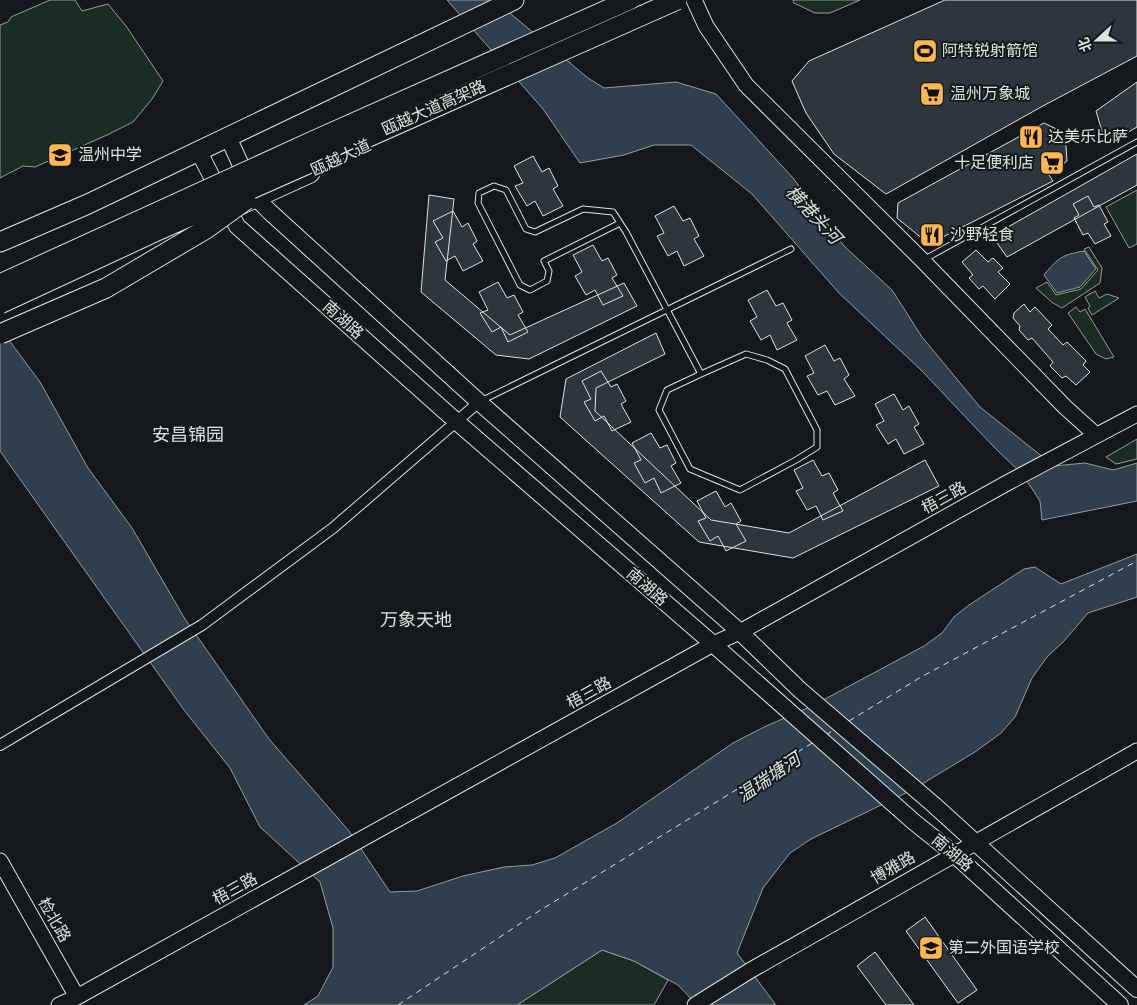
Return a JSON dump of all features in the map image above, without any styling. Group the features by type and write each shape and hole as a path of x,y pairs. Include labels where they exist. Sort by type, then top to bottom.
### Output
{"highway":[{"path":"0,242 88,204 514,0"},
{"name":"瓯越大道高架路","path":"0,284 628,0"},
{"name":"瓯越大道高架路","path":"3,314 280,176 677,0"},
{"name":"瓯越大道","path":"3,314 114,268 229,210 564,54 685,0"},
{"path":"0,334 106,288 206,229 280,176"}],"main road":[{"name":"南湖路","path":"228,137 256,198 479,402 740,632 800,690 934,806 1137,989"},
{"name":"南湖路","path":"198,150 237,226 457,422 713,644 914,822 954,854 1120,1005"}],"street":[{"path":"694,0 706,26 746,85 922,260 1065,407 1096,435"},
{"path":"0,745 202,625 333,528 479,402"},
{"name":"梧三路","path":"59,1005 77,997 713,644 740,632 1065,451 1137,414"},
{"name":"博雅路","path":"696,1004 751,970 1137,751"},
{"name":"检北路","path":"0,861 77,997"}],"lane":[{"path":"922,260 1137,142"},
{"path":"620,223 544,261 549,272 547,281 530,290 520,285 478,203 479,193 494,186 506,190 526,229 535,232 583,209 613,212 620,223 668,310 702,374"},
{"path":"479,402 791,249"},
{"path":"746,354 767,360 785,369 817,430 817,447 740,490 690,469 659,410 667,390 702,374 746,354"}],"green space":[{"name":"温州中学","path":"50,0 75,0 82,11 108,4 126,26 163,81 152,99 133,122 35,167 23,166 0,178 0,25 8,22 11,17"},
{"path":"793,0 860,0 830,13 815,13 794,3"},
{"path":"1137,190 1137,244 1129,248 1106,207"},
{"path":"1089,247 1102,268 1100,283 1062,308 1053,303 1036,288 1047,282 1056,295 1081,289 1098,270 1084,249"},
{"path":"1095,291 1099,298 1107,294 1119,298 1092,315 1085,297"},
{"path":"1076,307 1080,312 1085,309 1114,357 1106,359 1096,354 1068,313"},
{"path":"1137,439 1137,459 1116,464 1106,457"},
{"path":"602,950 634,961 668,980 654,1005 517,1005"}],"water":[{"name":"横港头河","path":"447,0 494,0 588,78 604,88 676,82 716,94 793,178 844,246 892,290 922,337 980,407 1054,466 1085,463 1113,470 1137,463 1137,501 1042,520 1040,501 1023,475 921,370 839,293 752,194 691,145 654,145 624,155 580,163 543,109"},
{"path":"1084,251 1096,269 1080,287 1057,293 1044,275 1061,258"},
{"name":"温瑞塘河","path":"0,328 40,382 88,468 132,528 185,619 269,739 349,831 390,892 417,891 463,876 504,867 532,865 555,858 617,823 733,743 812,706 924,646 942,633 954,617 969,605 1024,569 1035,567 1061,584 1137,554 1137,597 1088,613 1064,641 1047,657 1032,678 1015,717 1001,733 975,752 912,790 811,839 790,853 763,888 737,953 776,1005 697,1005 678,985 634,961 602,950 517,1005 304,1005 318,996 333,967 333,928 320,882 260,827 230,768 184,710 0,451"}],"building":[{"name":"温州万象城","path":"945,0 1137,0 1137,56 1041,107 886,194 834,154 806,113 792,81 809,61"},
{"path":"1137,82 1137,127 1106,145 1096,111"},
{"path":"1044,123 1065,133 1067,161 1049,175 1053,181 929,244 897,218 898,203"},
{"path":"1137,154 1137,185 1007,257 992,236"},
{"path":"533,156 542,172 549,168 558,186 553,189 563,206 543,216 535,201 527,206 515,186 523,183 514,166"},
{"path":"429,195 454,199 445,280 510,335 624,283 637,306 529,359 496,355 421,292"},
{"path":"1088,196 1094,207 1099,205 1108,222 1104,224 1111,236 1095,244 1088,233 1083,235 1074,218 1079,215 1073,204"},
{"path":"674,206 683,221 690,218 699,236 694,239 704,256 684,266 677,251 668,256 657,236 664,233 655,216"},
{"path":"453,211 462,227 468,223 477,241 473,244 483,261 463,271 455,256 446,261 435,242 443,238 433,221"},
{"path":"593,245 602,261 608,258 617,275 612,278 623,296 603,305 595,290 586,295 575,276 582,272 573,255"},
{"path":"976,250 988,262 993,258 1003,268 998,272 1010,284 995,299 983,286 979,289 969,278 973,275 962,262"},
{"path":"498,282 507,298 514,295 523,312 518,315 528,332 508,342 501,327 492,332 480,313 488,310 479,292"},
{"path":"767,290 776,306 783,303 792,320 787,323 797,340 777,350 770,335 761,340 750,321 757,317 748,300"},
{"path":"1024,304 1030,312 1035,307 1052,325 1048,329 1063,345 1067,342 1086,361 1083,365 1090,372 1076,385 1066,376 1062,378 1050,366 1053,362 1032,338 1028,340 1019,330 1020,326 1013,318 1014,313"},
{"path":"656,333 665,354 596,388 595,411 711,520 789,533 925,460 939,486 793,558 699,542 560,417 566,379"},
{"path":"825,345 834,361 840,358 849,375 844,379 855,396 835,405 827,391 818,395 807,376 814,373 805,356"},
{"path":"601,371 611,387 617,384 626,401 621,404 631,422 612,431 604,416 595,421 584,402 591,399 582,381"},
{"path":"894,394 903,410 909,406 919,424 914,427 924,444 904,454 896,439 888,444 876,425 884,421 875,404"},
{"path":"651,433 660,448 667,445 676,463 671,466 681,483 661,493 654,478 645,483 634,463 641,460 632,443"},
{"path":"813,460 822,476 829,473 838,490 833,493 843,511 823,520 816,506 807,510 796,491 803,488 794,470"},
{"path":"716,491 725,507 731,503 741,521 736,524 746,541 726,551 718,536 710,541 698,521 706,518 697,501"},
{"path":"925,917 977,990 958,1003 906,931"},
{"path":"875,952 914,1005 886,1005 857,966"}],"ferry route":[{"path":"849,721 921,677 1137,561"},
{"path":"826,735 835,729"},
{"path":"398,1005 539,911 814,742"}],"place":[{"name":"阿特锐射箭馆","path":"925,51"},
{"name":"温州万象城","path":"932,94"},
{"name":"达美乐比萨","path":"1031,137"},
{"name":"温州中学","path":"60,155"},
{"name":"十足便利店","path":"1052,163"},
{"name":"沙野轻食","path":"932,235"},
{"name":"第二外国语学校","path":"931,948"}],"district":[{"name":"安昌锦园","path":"188,435"},
{"name":"万象天地","path":"416,620"}]}
